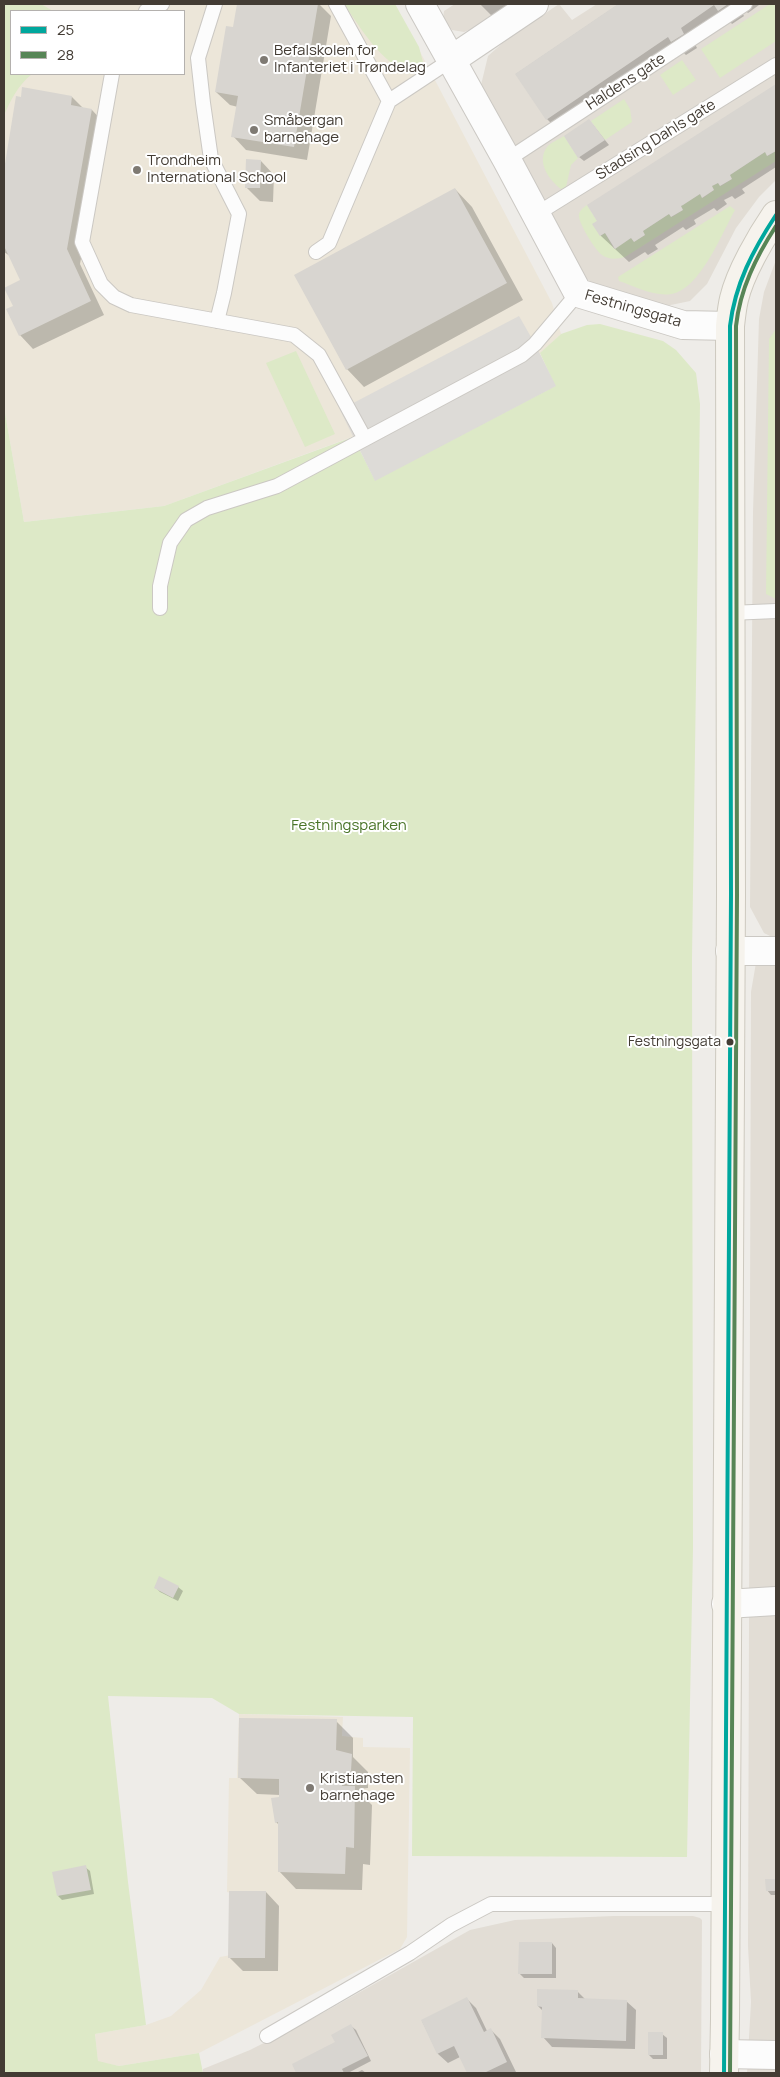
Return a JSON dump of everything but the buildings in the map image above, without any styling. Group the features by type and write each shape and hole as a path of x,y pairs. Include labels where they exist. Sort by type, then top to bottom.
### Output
{"main road":[{"path":"724,2063 730,951 730,326 734,299 741,280 765,232 776,215"}],"street":[{"name":"Festningsgata","path":"420,4 507,160 578,293 683,325 730,326"},
{"path":"451,60 534,4"},
{"path":"730,951 776,951"},
{"path":"726,1604 776,1601"},
{"path":"724,2063 776,2056"}],"lane":[{"path":"148,10 162,4"},
{"path":"214,4 198,58 200,76 211,159 239,214 217,321"},
{"path":"336,4 389,101"},
{"name":"Haldens gate","path":"507,160 745,4"},
{"path":"316,252 329,243 389,101 451,60"},
{"name":"Stadsing Dahls gate","path":"535,215 776,65"},
{"path":"112,75 82,242 101,284 114,296 131,305 294,334 319,355 366,439"},
{"path":"160,608 161,580 170,543 186,520 207,508 277,486 522,355 535,344 578,293"},
{"path":"730,613 776,611"},
{"path":"267,2036 410,1954 451,1924 491,1904 725,1904"}],"shaded area":[{"path":"4,4 395,4 552,303 561,334 540,354 556,386 352,437 164,506 24,522 4,407"},
{"path":"455,4 509,4 474,28 464,32 452,30 443,19 444,11"},
{"path":"559,4 572,20 597,4 776,4 776,180 759,197 736,228 707,284 690,301 666,306 593,284 585,277 481,85 488,56 506,40"},
{"path":"776,260 776,939 764,933 750,907 753,512 759,319 764,292"},
{"path":"519,316 556,386 375,481 340,410"},
{"path":"758,951 776,951 776,2073 747,2073 751,2002 748,1946 751,992"},
{"path":"239,1714 343,1717 342,1736 363,1738 363,1747 410,1748 407,1937 400,1949 199,2053 119,2066 98,2062 95,2034 146,2025 171,2016 201,1990 220,1957 231,1955 231,1893 227,1892 229,1778 237,1778"},
{"path":"614,1916 693,1916 702,1920 701,2073 203,2073 203,2069 250,2050 321,2014 470,1930 515,1920"}],"green space":[{"path":"4,4 41,4 51,10 10,10 10,75 31,75 12,98 4,115"},
{"path":"344,4 395,4 419,47 424,66 410,74 399,68 372,44"},
{"path":"770,4 776,4 776,41 720,78 701,49"},
{"path":"682,60 696,80 673,95 660,75"},
{"path":"624,99 630,109 632,122 605,140 591,121"},
{"path":"564,136 578,158 571,165 566,187 561,189 548,176 543,165 543,159 547,147"},
{"path":"776,151 776,161 625,257 613,259 602,255 591,242 579,218 582,209 587,205 597,221 593,224 600,236 605,233 614,249 631,238 634,242 645,235 643,231 669,214 672,217 683,210 681,206 700,194 703,198 714,190 712,186 718,183 721,186 732,179 730,175 765,152 768,156"},
{"path":"730,206 735,210 717,246 701,272 682,290 665,295 658,294 619,281 618,277"},
{"name":"Festningsparken","path":"600,324 663,341 676,350 696,373 700,404 692,958 693,1548 687,1857 412,1856 413,1717 239,1714 212,1698 108,1696 146,2025 95,2034 98,2061 119,2066 199,2053 203,2073 4,2073 4,407 24,522 164,506 353,437 375,480 555,386 540,353 561,334 587,325"},
{"path":"776,329 776,599 766,594 769,339"},
{"path":"296,351 335,434 305,447 266,363"}],"transit line":[{"name":"25","path":"724,2073 731,894 730,326 736,296 746,268 776,215"},
{"name":"28","path":"730,2073 737,894 736,326 745,286 776,226"}],"place":[{"name":"Befalskolen for Infanteriet i Trøndelag","path":"264,60"},
{"name":"Småbergan barnehage","path":"254,130"},
{"name":"Trondheim International School","path":"137,170"},
{"name":"Festningsgata","path":"730,1042"},
{"name":"Kristiansten barnehage","path":"310,1788"}]}
